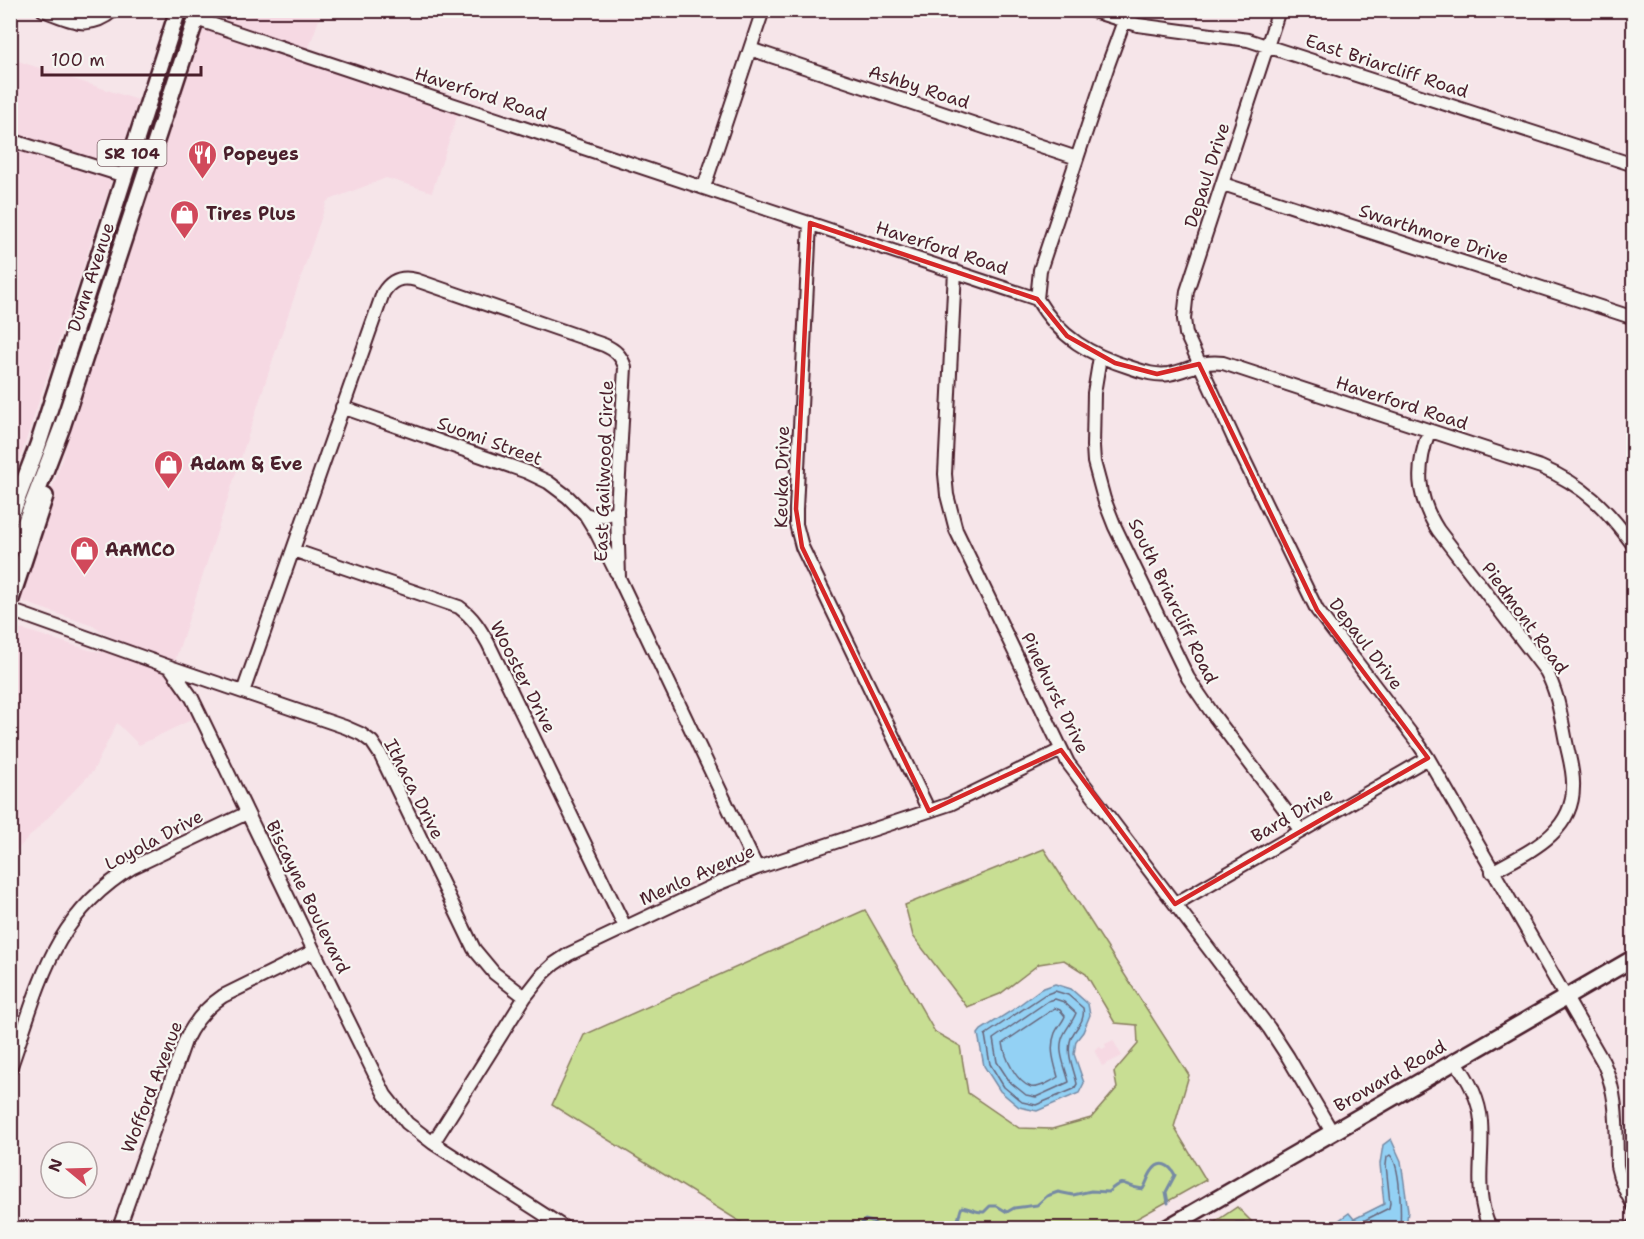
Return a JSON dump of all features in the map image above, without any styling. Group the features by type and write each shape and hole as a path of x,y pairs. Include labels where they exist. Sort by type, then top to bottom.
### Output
{"main road":[{"name":"Dunn Avenue","path":"10,518 39,442 178,10"},
{"name":"Dunn Avenue","path":"10,551 26,521 62,427 189,40 192,12"},
{"path":"125,176 129,184 126,208 131,218"},
{"path":"69,349 71,358 66,384 68,393 72,396"},
{"path":"10,602 24,566 60,448 62,427"},
{"name":"Broward Road","path":"1167,1228 1634,958"}],"street":[{"path":"43,10 88,24 99,21 114,10"},
{"path":"704,188 763,10"},
{"name":"East Briarcliff Road","path":"1090,10 1155,28 1221,36 1268,46 1634,165"},
{"name":"Depaul Drive","path":"1279,10 1185,299 1186,334 1317,610 1428,758 1604,1062 1615,1093 1617,1166 1624,1190 1634,1206"},
{"path":"1628,10 1634,12"},
{"name":"Haverford Road","path":"192,12 704,188 1037,299 1044,311 1067,336 1083,348 1100,357 1147,373 1168,374 1199,364 1223,363 1541,467 1560,475 1590,495 1634,546"},
{"path":"1037,299 1040,270 1124,21"},
{"name":"Ashby Road","path":"750,49 1077,158"},
{"path":"10,140 125,176"},
{"name":"Swarthmore Drive","path":"1223,184 1634,318"},
{"name":"Keuka Drive","path":"810,223 796,509 798,535 802,548 929,812"},
{"name":"Pinehurst Drive","path":"955,271 945,474 946,495 956,530 1068,763 1269,1028 1332,1132"},
{"name":"East Gailwood Circle","path":"342,407 383,293 397,279 416,280 604,345 618,353 625,367 617,510 619,578 756,867"},
{"name":"South Briarcliff Road","path":"1100,357 1094,393 1093,446 1094,462 1104,499 1188,678 1301,831"},
{"path":"243,692 342,407"},
{"name":"Suomi Street","path":"342,407 526,472 548,482 585,514 619,578"},
{"name":"Piedmont Road","path":"1429,431 1423,448 1419,474 1420,488 1429,515 1438,530 1546,671 1558,700 1573,778 1571,806 1561,825 1545,841 1492,872"},
{"path":"585,514 594,517 617,510"},
{"name":"Wooster Drive","path":"293,550 459,607 469,614 488,643 625,927"},
{"path":"10,610 170,667"},
{"name":"Ithaca Drive","path":"170,667 345,727 372,742 474,949 502,981 525,997"},
{"name":"Biscayne Boulevard","path":"170,667 192,698 385,1095 407,1123 433,1143 565,1228"},
{"name":"Menlo Avenue","path":"433,1143 525,997 554,964 569,954 756,867 951,804 1060,750"},
{"name":"Bard Drive","path":"1175,904 1428,758"},
{"name":"Loyola Drive","path":"10,1069 49,959 65,930 88,901 134,867 247,813"},
{"name":"Wofford Avenue","path":"119,1228 191,1028 210,1005 223,996 314,951"},
{"path":"1455,1061 1470,1084 1477,1103 1481,1128 1480,1194 1490,1228"},
{"path":"119,1228 125,1228"}],"highlighted area":[{"path":"810,223 1037,299 1067,336 1115,363 1157,374 1199,364 1317,610 1428,758 1175,904 1061,750 929,811 802,547 796,509"}],"shaded area":[{"path":"209,11 322,11 308,50 462,101 432,192 386,178 327,201 175,661 124,645 93,626 24,602 20,598 19,590"},
{"path":"15,60 138,100 11,486 10,74"},
{"path":"11,627 158,669 177,683 195,718 139,745 117,723 93,771 11,856"},
{"path":"1113,1040 1122,1056 1102,1066 1094,1050 1106,1047 1105,1044"}],"green space":[{"path":"1044,849 1189,1075 1174,1127 1206,1180 1120,1228 750,1228 552,1105 584,1035 865,910 935,1032 960,1046 968,1093 1019,1128 1052,1129 1091,1118 1117,1088 1114,1072 1138,1044 1137,1025 1115,1023 1086,974 1064,960 1039,964 1000,994 967,1007 913,936 905,905"},
{"path":"1237,1207 1258,1228 1206,1228"}],"water":[{"path":"1055,984 1071,989 1088,1004 1090,1015 1083,1032 1076,1041 1074,1054 1084,1083 1079,1093 1037,1111 1019,1107 1000,1091 984,1066 978,1034 1041,989"},
{"path":"1391,1139 1401,1161 1408,1211 1406,1228 1328,1228 1349,1213 1354,1219 1384,1204 1380,1164 1383,1145"}],"waterway":[{"path":"917,1228 933,1224 952,1225 958,1219 962,1207 984,1212 990,1206 997,1206 1007,1212 1014,1208 1037,1205 1047,1196 1058,1192 1073,1195 1091,1191 1108,1192 1122,1183 1143,1189 1152,1171 1161,1164 1168,1166 1175,1175 1166,1192 1168,1203"},
{"path":"857,1228 865,1220 883,1228"},
{"path":"1233,1228 1236,1223 1244,1223 1253,1228"}],"place":[{"name":"Popeyes","path":"202,180"},
{"name":"Tires Plus","path":"185,240"},
{"name":"Adam & Eve","path":"169,490"},
{"name":"AAMCO","path":"84,576"}]}
